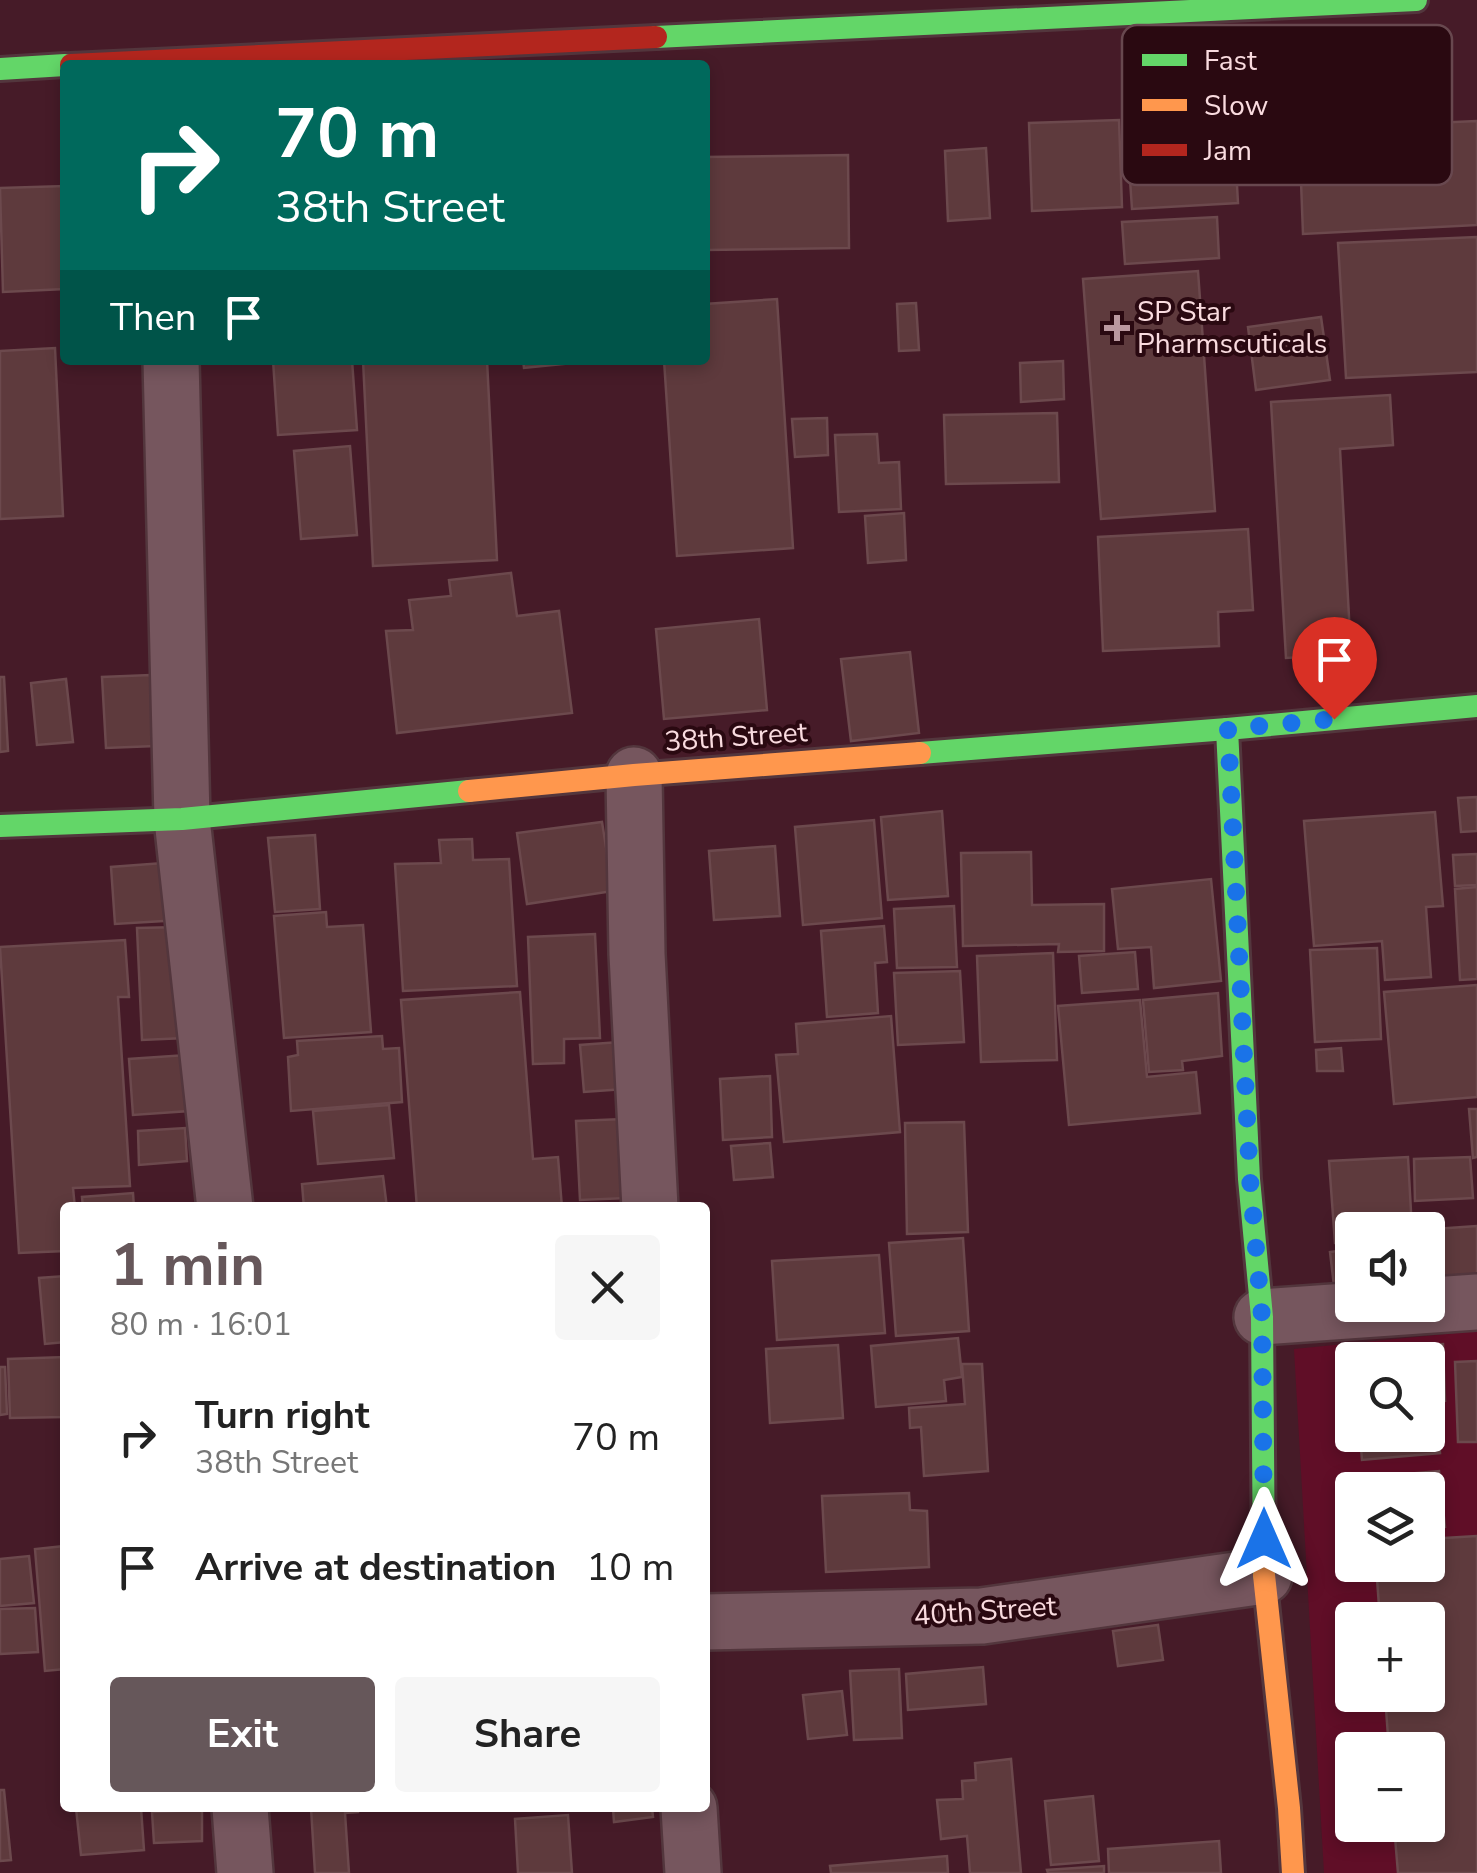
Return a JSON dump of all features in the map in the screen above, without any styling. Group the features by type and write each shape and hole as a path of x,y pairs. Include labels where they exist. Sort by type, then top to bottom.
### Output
{"street":[{"path":"204,60 1416,0"},
{"path":"0,69 60,65"},
{"path":"171,365 182,818 224,1202"},
{"name":"38th Street","path":"0,826 182,818 634,775 1477,706"},
{"path":"1228,729 1250,1179 1262,1317 1264,1576 1290,1808 1293,1873"},
{"path":"634,775 637,954 650,1202"},
{"path":"1262,1317 1477,1302"},
{"name":"40th Street","path":"710,1622 982,1616 1264,1576"},
{"path":"240,1812 245,1873"},
{"path":"689,1812 693,1873"}],"shaded area":[{"path":"1477,1331 1477,1873 1324,1873 1294,1349 1335,1345 1335,1452 1445,1452 1445,1342 1365,1342"}],"building":[{"path":"1119,120 1122,207 1032,211 1029,123"},
{"path":"1477,121 1477,225 1303,234 1301,185 1452,185 1452,122"},
{"path":"986,148 990,218 948,221 945,151"},
{"path":"848,155 849,248 710,250 710,157"},
{"path":"1130,185 1237,185 1238,203 1132,209"},
{"path":"60,186 60,289 3,292 0,188"},
{"path":"1217,217 1219,258 1125,264 1122,222"},
{"path":"1477,237 1477,372 1346,378 1338,243"},
{"path":"1198,271 1215,511 1101,519 1083,279"},
{"path":"777,299 793,548 677,556 664,365 710,365 710,304"},
{"path":"916,303 919,350 899,351 897,304"},
{"path":"1321,317 1330,380 1256,390 1248,327"},
{"path":"55,348 63,516 0,519 0,351"},
{"path":"1063,361 1064,399 1021,402 1020,363"},
{"path":"273,365 352,365 357,430 278,435"},
{"path":"363,365 487,365 497,560 373,566"},
{"path":"1390,395 1393,445 1340,449 1351,654 1286,658 1271,402"},
{"path":"1057,413 1059,482 946,484 944,415"},
{"path":"827,418 828,455 795,457 792,419"},
{"path":"877,434 879,463 899,462 901,509 839,512 835,435"},
{"path":"350,446 357,535 301,539 294,451"},
{"path":"904,513 906,560 868,563 865,516"},
{"path":"1248,529 1253,610 1218,612 1219,646 1103,651 1098,537"},
{"path":"511,573 517,616 559,611 572,713 397,733 386,631 413,630 409,600 451,596 449,580"},
{"path":"759,619 767,710 664,719 656,629"},
{"path":"910,652 919,733 851,741 841,659"},
{"path":"150,675 155,746 106,748 102,677"},
{"path":"0,677 4,677 8,751 0,752"},
{"path":"66,679 73,742 37,745 31,683"},
{"path":"1477,797 1477,831 1461,832 1458,798"},
{"path":"942,811 948,896 888,900 881,817"},
{"path":"1435,812 1443,906 1426,907 1431,977 1385,980 1382,941 1314,946 1304,821"},
{"path":"874,820 882,918 803,925 795,827"},
{"path":"602,822 613,891 527,904 517,833"},
{"path":"315,835 320,909 275,912 268,838"},
{"path":"472,839 473,860 509,859 517,986 403,991 395,864 441,863 439,840"},
{"path":"775,846 780,916 714,920 709,851"},
{"path":"1031,852 1032,905 1104,904 1104,951 1058,952 1059,944 963,946 961,853"},
{"path":"1477,854 1477,885 1455,886 1453,855"},
{"path":"176,862 180,920 115,924 111,867"},
{"path":"1211,879 1221,981 1154,988 1151,947 1118,949 1112,889"},
{"path":"1477,887 1477,979 1460,980 1455,889"},
{"path":"954,906 957,967 897,968 894,909"},
{"path":"326,912 327,927 363,925 371,1032 284,1038 274,916"},
{"path":"884,926 887,962 875,963 878,1013 827,1017 821,931"},
{"path":"180,927 185,1038 142,1040 137,928"},
{"path":"595,934 600,1038 564,1039 564,1063 533,1064 528,937"},
{"path":"125,940 129,997 118,997 130,1186 73,1188 74,1202 60,1202 60,1251 19,1253 0,947"},
{"path":"1377,948 1381,1039 1315,1042 1310,950"},
{"path":"1135,952 1138,989 1082,993 1079,956"},
{"path":"1053,953 1057,1060 981,1062 977,956"},
{"path":"960,971 964,1042 898,1045 894,973"},
{"path":"1477,985 1477,1097 1394,1104 1384,992"},
{"path":"520,992 533,1159 558,1157 562,1202 417,1202 401,1000"},
{"path":"1218,993 1222,1056 1182,1061 1183,1070 1149,1072 1143,1000"},
{"path":"1140,1000 1147,1077 1196,1072 1200,1113 1069,1125 1058,1006"},
{"path":"891,1016 900,1132 784,1142 776,1055 798,1054 796,1024"},
{"path":"382,1036 383,1049 399,1048 402,1102 291,1111 288,1057 298,1055 297,1041"},
{"path":"619,1042 624,1089 584,1092 580,1045"},
{"path":"1341,1048 1343,1071 1317,1071 1316,1050"},
{"path":"186,1055 189,1111 133,1115 129,1059"},
{"path":"770,1076 772,1137 723,1140 720,1079"},
{"path":"389,1105 394,1158 318,1164 313,1111"},
{"path":"1469,1109 1477,1109 1477,1157 1473,1158"},
{"path":"623,1119 627,1198 580,1200 576,1121"},
{"path":"964,1122 968,1232 907,1234 905,1123"},
{"path":"185,1128 187,1161 139,1165 138,1131"},
{"path":"770,1143 773,1177 734,1180 731,1146"},
{"path":"1408,1157 1411,1212 1335,1212 1335,1243 1329,1161"},
{"path":"1470,1157 1473,1198 1415,1201 1414,1159"},
{"path":"383,1176 386,1202 304,1202 302,1184"},
{"path":"133,1193 134,1202 82,1202 82,1197"},
{"path":"1477,1226 1477,1281 1445,1284 1445,1228"},
{"path":"963,1238 969,1331 896,1336 889,1243"},
{"path":"1335,1251 1335,1286 1334,1286 1330,1252"},
{"path":"879,1255 885,1333 777,1340 772,1261"},
{"path":"60,1276 60,1342 45,1344 39,1278"},
{"path":"958,1338 962,1377 944,1380 946,1401 876,1407 871,1346"},
{"path":"838,1345 843,1418 770,1423 766,1349"},
{"path":"60,1357 60,1417 10,1418 8,1359"},
{"path":"1477,1361 1477,1442 1458,1442 1455,1362"},
{"path":"962,1364 982,1364 988,1471 924,1476 921,1427 910,1428 909,1408 965,1404"},
{"path":"0,1367 5,1367 7,1414 0,1415"},
{"path":"1361,1452 1440,1452 1440,1453 1362,1460"},
{"path":"909,1493 910,1510 927,1511 929,1567 826,1572 822,1496"},
{"path":"1477,1536 1477,1873 1398,1873 1395,1842 1445,1842 1445,1732 1388,1732 1386,1712 1445,1712 1445,1602 1379,1602 1377,1582 1445,1582 1445,1538"},
{"path":"60,1546 60,1670 45,1671 35,1549"},
{"path":"29,1556 34,1603 0,1606 0,1559"},
{"path":"35,1608 38,1652 0,1654 0,1609"},
{"path":"1158,1625 1163,1660 1118,1666 1113,1631"},
{"path":"983,1667 986,1704 908,1710 906,1674"},
{"path":"899,1669 902,1738 854,1740 850,1671"},
{"path":"842,1691 847,1735 808,1739 803,1695"},
{"path":"1011,1759 1021,1873 970,1873 967,1836 941,1839 937,1800 963,1799 962,1781 976,1780 975,1763"},
{"path":"0,1790 4,1790 11,1860 0,1861"},
{"path":"1093,1796 1099,1861 1051,1865 1045,1801"},
{"path":"76,1812 141,1812 144,1850 81,1855"},
{"path":"152,1812 202,1812 202,1841 154,1843"},
{"path":"311,1812 358,1812 345,1813 349,1873 315,1873"},
{"path":"613,1812 652,1812 653,1817 614,1822"},
{"path":"568,1815 572,1873 518,1873 515,1819"},
{"path":"1219,1841 1221,1873 1109,1873 1108,1849"},
{"path":"947,1856 948,1873 831,1873 830,1866"},
{"path":"1104,1866 1104,1873 1047,1870"}],"traffic: fast":[{"path":"656,37 1416,0"},
{"path":"0,69 60,65"},
{"path":"920,753 1477,706"},
{"path":"1227,729 1249,1179 1262,1317 1264,1575"},
{"path":"0,826 182,819 469,791"}],"traffic: slow":[{"path":"469,791 920,753"},
{"path":"1264,1575 1293,1873"}],"traffic: jam":[{"path":"175,60 656,37"}],"place":[{"name":"SP Star Pharmscuticals","path":"1117,328"}],"route":[{"path":"1264,1539 1262,1317 1250,1179 1228,729 1334,719"}]}
